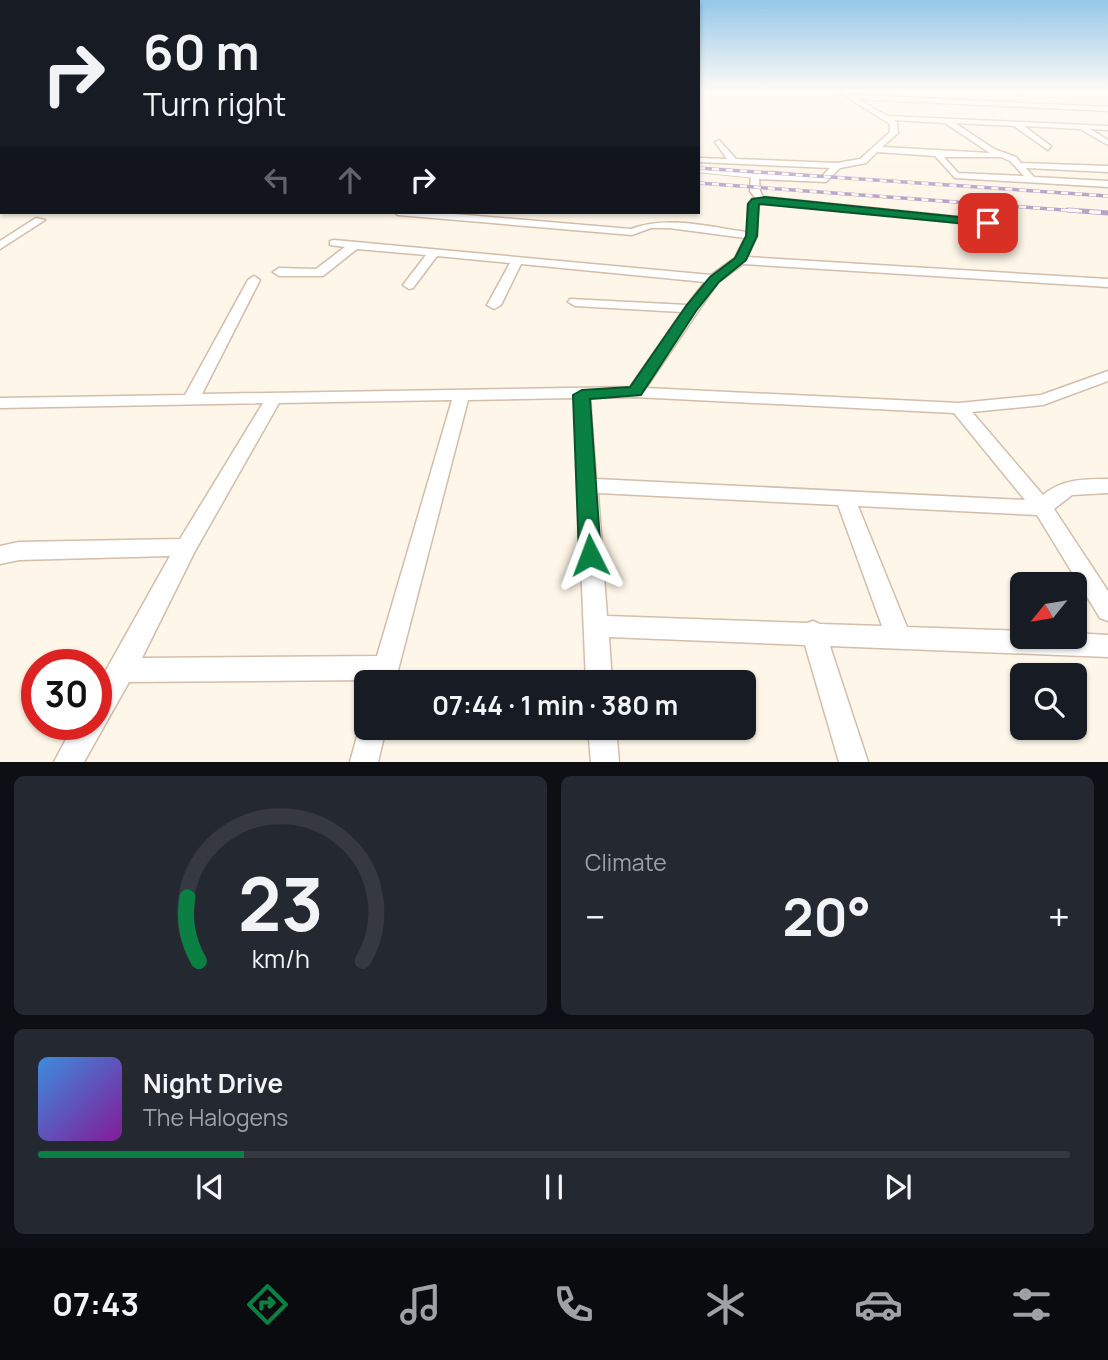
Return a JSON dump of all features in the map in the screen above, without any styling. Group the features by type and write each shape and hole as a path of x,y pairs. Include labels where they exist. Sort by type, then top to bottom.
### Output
{"street":[{"path":"700,160 837,166 863,161 894,133 894,127"},
{"path":"955,127 991,152 1018,165 1032,180"},
{"path":"1020,127 1048,148"},
{"path":"1081,127 1108,143"},
{"path":"1088,127 1108,128"},
{"path":"719,142 734,162"},
{"path":"875,149 1006,157"},
{"path":"937,154 955,175 1108,184"},
{"path":"1018,165 1108,169"},
{"path":"761,200 752,181 757,176 823,180 837,166"},
{"path":"635,392 714,279 740,260 752,236 753,204 761,200 988,223"},
{"path":"424,214 632,232 650,225 669,225 752,236"},
{"path":"527,222 533,214"},
{"path":"0,246 40,220"},
{"path":"334,243 714,279"},
{"path":"279,272 310,275 324,272 355,245"},
{"path":"409,285 434,253"},
{"path":"740,260 1108,283"},
{"path":"495,305 517,261"},
{"path":"190,401 254,280"},
{"path":"575,302 691,309"},
{"path":"0,403 635,392 959,408 1043,400 1108,376"},
{"path":"582,395 597,670"},
{"path":"384,670 461,397"},
{"path":"112,687 187,547 274,398"},
{"path":"959,408 1043,508 1108,611"},
{"path":"586,485 1043,508"},
{"path":"1043,508 1054,494 1067,488 1108,486"},
{"path":"845,498 898,636"},
{"path":"0,555 19,551 187,547"},
{"path":"594,626 813,632 1108,646"},
{"path":"813,632 854,761"},
{"path":"122,670 354,674"},
{"path":"68,761 80,740"},
{"path":"365,761 369,740"},
{"path":"603,740 605,761"}],"lane":[{"path":"700,170 757,176"}],"railway":[{"path":"700,168 1108,196"},
{"path":"700,183 1092,212"},
{"path":"1068,210 1108,213"}],"route":[{"path":"590,555 582,395 635,392 714,279 740,260 752,236 753,204 756,201 988,223"}]}
